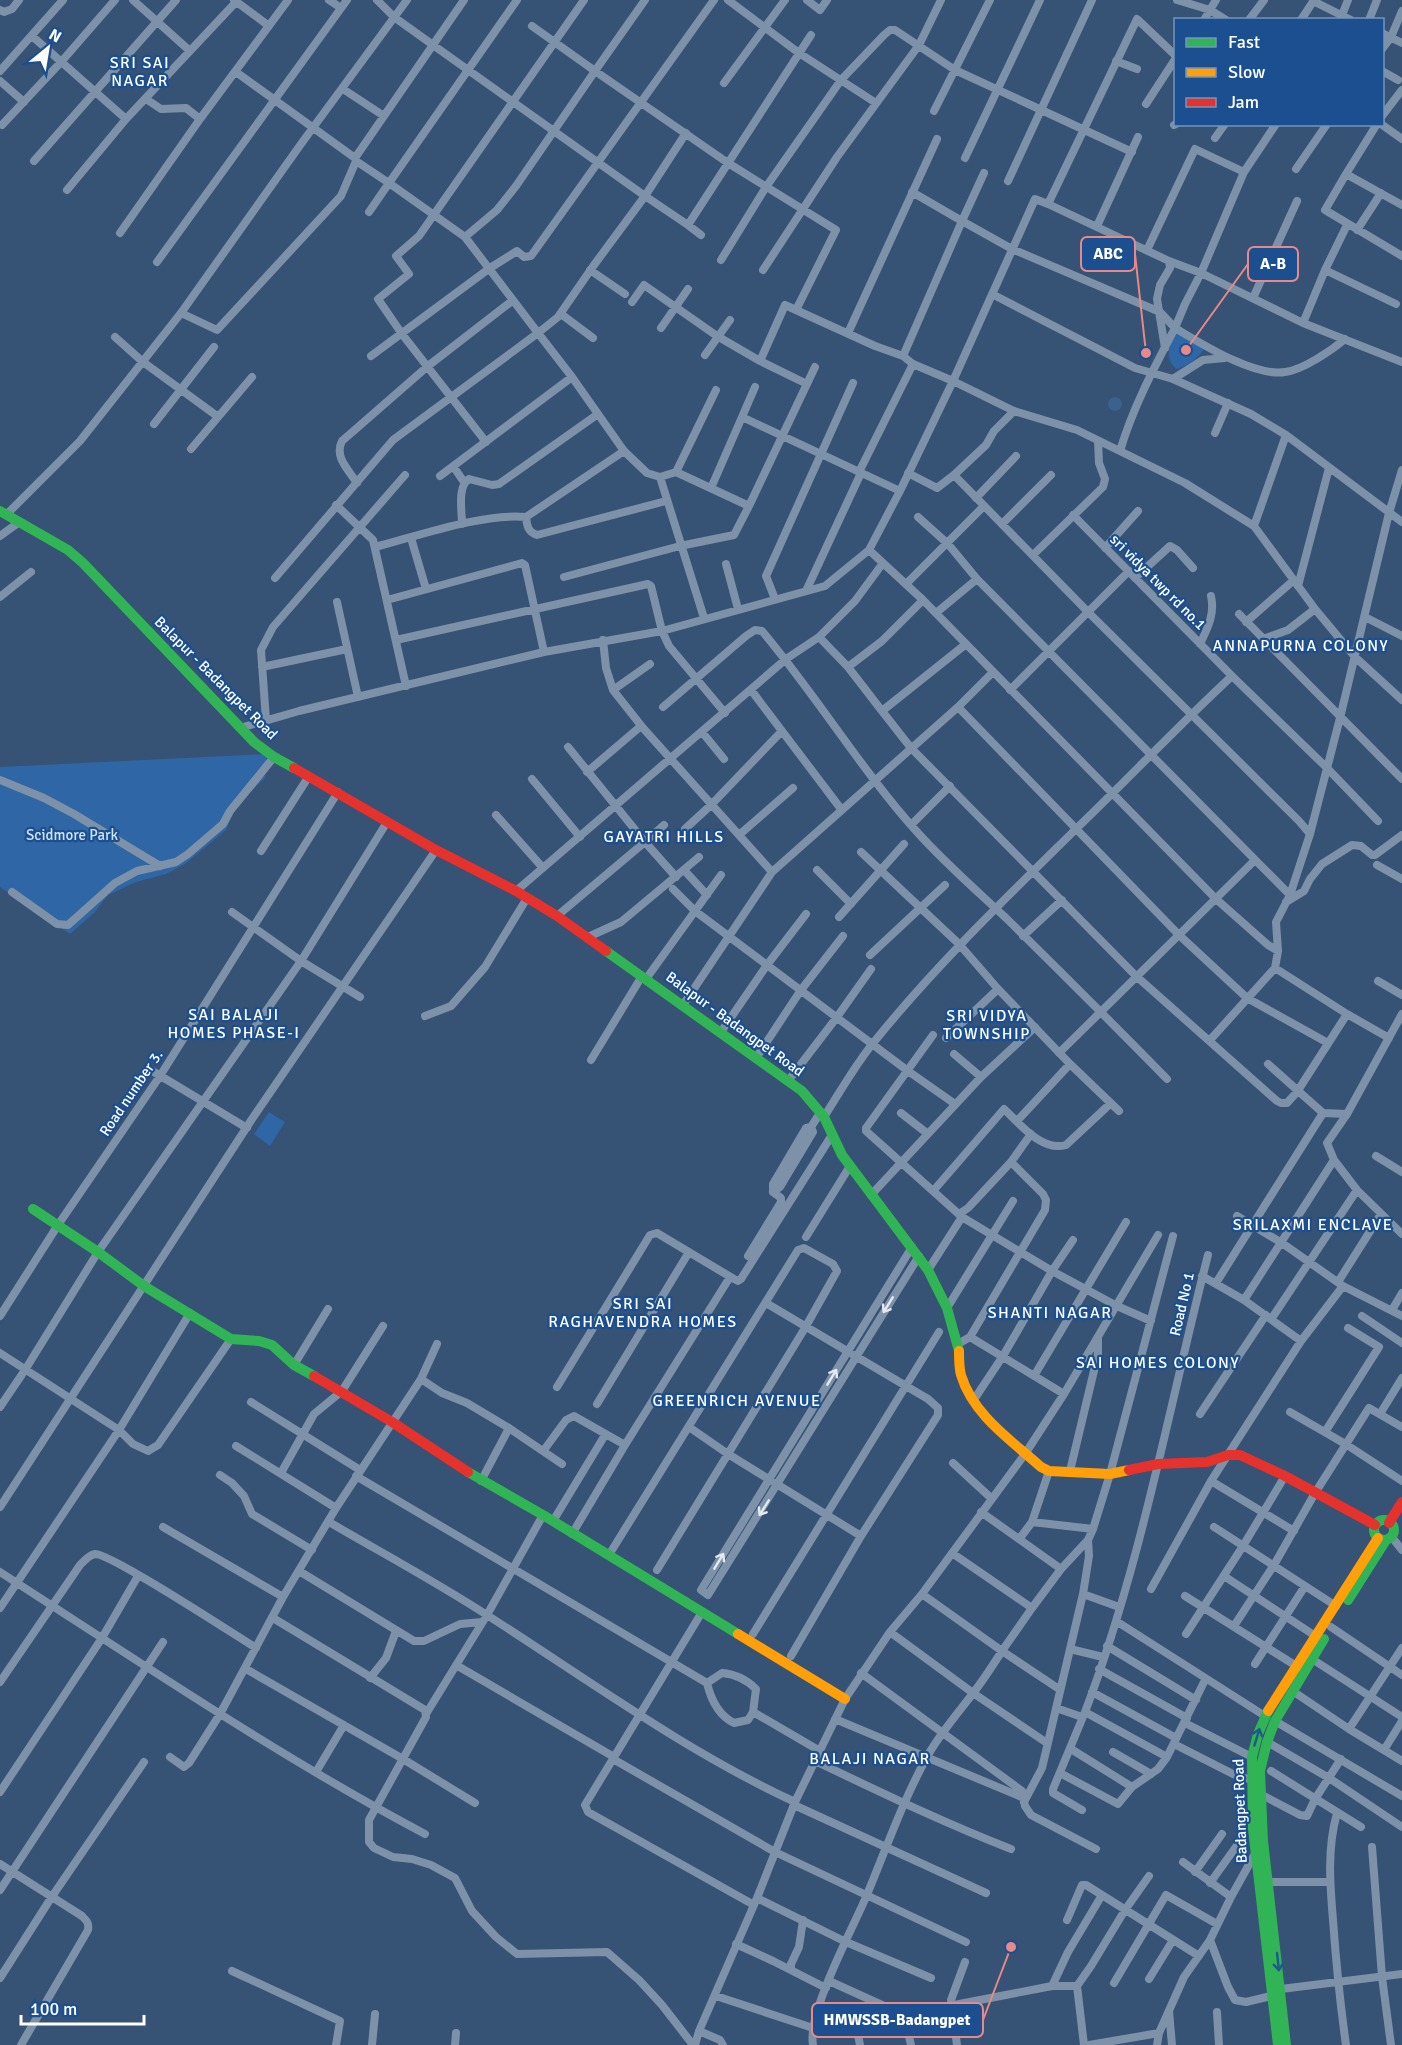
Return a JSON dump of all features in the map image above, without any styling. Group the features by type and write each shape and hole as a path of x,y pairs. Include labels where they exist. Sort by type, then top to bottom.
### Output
{"street":[{"path":"0,10 4,12 12,9 19,0"},
{"path":"2,125 116,0"},
{"path":"133,0 190,51"},
{"path":"34,161 176,0"},
{"path":"120,233 288,0"},
{"path":"330,0 341,8"},
{"path":"157,261 347,0"},
{"path":"377,0 394,17 701,235"},
{"path":"3,513 80,441 143,362 181,313 407,0"},
{"path":"181,313 217,330 341,196 355,159 464,0"},
{"path":"369,212 517,0"},
{"path":"486,442 402,334 378,299 409,274 396,256 419,236 584,0"},
{"path":"465,237 497,210 516,186 645,0"},
{"path":"371,356 490,268 517,251 524,257 531,256 714,0"},
{"path":"728,0 799,53 876,103"},
{"path":"723,83 785,0"},
{"path":"807,0 819,10 827,0"},
{"path":"763,270 802,209 919,45 941,0"},
{"path":"934,111 990,0"},
{"path":"965,158 1040,0"},
{"path":"1008,181 1092,0"},
{"path":"1178,0 1210,10 1223,18"},
{"path":"1205,18 1216,0"},
{"path":"1250,18 1263,0"},
{"path":"1302,18 1313,1 1348,18 1348,0"},
{"path":"1370,18 1377,0"},
{"path":"0,71 61,1"},
{"path":"67,190 126,119 235,1 269,26"},
{"path":"1384,48 1402,11"},
{"path":"1048,204 1137,19 1174,55"},
{"path":"532,26 728,163 836,231 796,310"},
{"path":"720,260 766,187 841,80 890,30 895,30 955,70 1132,152"},
{"path":"1384,34 1402,43"},
{"path":"688,225 811,35"},
{"path":"32,36 126,119"},
{"path":"1146,104 1174,60"},
{"path":"1116,61 1137,69"},
{"path":"1384,71 1401,79"},
{"path":"236,72 465,237 572,377 624,450 646,473 660,477 676,472 749,506"},
{"path":"0,81 24,102"},
{"path":"343,89 384,116"},
{"path":"1384,115 1402,90"},
{"path":"146,99 161,109 186,108 200,119"},
{"path":"1215,138 1224,126"},
{"path":"1120,451 1128,424 1202,273 1244,172 1275,126"},
{"path":"1296,169 1326,126"},
{"path":"1376,126 1325,210 1402,256"},
{"path":"1384,126 1402,139"},
{"path":"275,578 393,440 561,314 590,270 645,196 686,133"},
{"path":"1097,226 1138,137"},
{"path":"848,333 938,139"},
{"path":"1147,250 1195,149 1244,172"},
{"path":"903,356 984,173"},
{"path":"1346,174 1402,205"},
{"path":"912,192 1012,249 1160,312 1176,328 1227,358 1270,372 1287,372 1330,352 1345,339"},
{"path":"1357,230 1381,193"},
{"path":"240,728 544,652 662,631 825,586 869,550 953,381 1035,199 1169,261 1202,273 1303,322 1402,362"},
{"path":"1252,298 1297,201"},
{"path":"1303,322 1347,225"},
{"path":"1165,348 1157,305 1158,290 1170,268 1169,261"},
{"path":"590,270 625,294"},
{"path":"1325,270 1396,304"},
{"path":"632,302 644,285 717,336 760,361 807,384"},
{"path":"661,328 688,289"},
{"path":"992,294 1135,368 1173,379 1251,414 1286,435 1402,522"},
{"path":"357,483 340,458 338,449 342,441 428,366 512,301"},
{"path":"760,361 785,305 903,356 914,364 1014,411 1077,430 1185,483 1254,526 1315,609 1355,657 1402,700"},
{"path":"561,314 593,338"},
{"path":"705,355 730,320"},
{"path":"115,337 143,362 217,416"},
{"path":"154,424 214,347"},
{"path":"1173,379 1203,360 1227,358"},
{"path":"806,591 860,472 914,364"},
{"path":"564,577 680,546 734,535 815,367"},
{"path":"190,449 252,376"},
{"path":"440,476 572,377"},
{"path":"775,599 766,576 853,382"},
{"path":"711,488 755,387"},
{"path":"676,472 716,390"},
{"path":"1215,433 1228,403"},
{"path":"908,473 937,488 986,445 994,431 1014,411"},
{"path":"462,524 464,482 469,479 492,485 499,484 598,414"},
{"path":"742,417 900,491"},
{"path":"1254,526 1286,435"},
{"path":"1033,555 1073,515 1094,498 1104,485 1105,479 1099,463 1098,441"},
{"path":"375,547 462,524 516,516 526,517 624,450"},
{"path":"976,498 1016,456"},
{"path":"453,466 464,482"},
{"path":"1246,622 1296,583 1329,468"},
{"path":"1210,1040 1275,968 1278,951 1276,922 1288,899 1310,834 1389,513 1402,470"},
{"path":"266,720 261,650 273,627 405,475"},
{"path":"954,475 1310,834"},
{"path":"1002,525 1051,475"},
{"path":"660,477 704,618"},
{"path":"526,517 531,533 537,535 666,501"},
{"path":"336,505 373,540 406,686"},
{"path":"906,584 984,506"},
{"path":"1105,548 1138,511"},
{"name":"Balapur - Badangpet Road","path":"3,513 68,550 83,563 240,728 274,757 557,916 802,1091 822,1115 842,1155 928,1270 947,1308 958,1344 961,1374 973,1401 984,1416 1025,1454 1049,1471"},
{"name":"sri vidya twp rd no.1","path":"1073,515 1378,821"},
{"path":"918,517 948,544 978,579 1153,754 1255,860 1288,899"},
{"path":"0,536 18,523"},
{"path":"411,538 426,589"},
{"path":"1010,690 1088,612 1170,546 1177,549 1193,568"},
{"path":"869,550 923,600 1216,899 1268,945 1278,951"},
{"path":"387,600 522,563 525,565 544,652"},
{"path":"516,891 786,660 819,637 855,602 883,563"},
{"path":"726,564 738,609"},
{"path":"0,597 31,572"},
{"path":"936,614 978,579"},
{"path":"396,640 648,584 651,586 662,631 669,646 725,713"},
{"path":"1200,644 1212,619 1213,606 1210,596"},
{"path":"848,667 882,641 923,600"},
{"path":"338,602 358,697"},
{"path":"1263,639 1281,635 1315,609"},
{"path":"1239,614 1402,779"},
{"path":"1365,617 1402,636"},
{"path":"663,707 746,636 758,629 762,631 911,825 1167,1079"},
{"path":"819,637 848,667 911,748 1136,976 1281,1103 1287,1103 1297,1092 1347,1014"},
{"path":"603,640 606,668 613,690 641,726 772,872"},
{"path":"882,711 966,644"},
{"path":"262,667 347,649"},
{"path":"613,690 650,664"},
{"path":"683,1005 772,872 958,707 993,672"},
{"path":"748,1256 781,1202 782,1198 773,1192 773,1184 806,1128 811,1127 822,1115 873,1043 959,944 1232,676"},
{"path":"751,690 841,809"},
{"path":"958,707 1178,934 1248,998 1328,1043"},
{"path":"587,772 641,726"},
{"path":"685,828 711,805 782,731"},
{"path":"702,732 724,759"},
{"path":"568,747 676,877"},
{"path":"12,892 57,924 68,926 115,883 137,871 176,862 223,824 230,811 274,757"},
{"path":"261,851 309,776"},
{"path":"532,779 580,837"},
{"path":"0,780 44,798 74,814 160,866"},
{"path":"911,825 950,786"},
{"path":"739,835 793,788"},
{"name":"Road number 3.","path":"0,1316 58,1225 160,1076 338,792"},
{"path":"496,815 543,868"},
{"path":"0,1407 98,1252 301,961 387,822"},
{"path":"557,916 664,825"},
{"path":"1288,899 1304,891 1322,864 1352,845 1358,844 1375,855 1402,835"},
{"path":"839,917 904,844"},
{"path":"0,1507 247,1128 436,850"},
{"path":"861,852 959,944 1059,1053 1119,1111"},
{"path":"588,937 621,922 699,857"},
{"path":"1059,1053 1255,860"},
{"path":"1377,866 1402,879"},
{"path":"684,870 707,895"},
{"path":"816,870 851,904"},
{"path":"591,1060 644,978 721,875"},
{"path":"870,955 945,885"},
{"path":"673,889 695,911 730,938 955,1104"},
{"path":"425,1016 451,1006 485,967 527,898"},
{"path":"1023,936 1062,900"},
{"path":"232,912 301,961 360,997"},
{"path":"721,1032 767,965 806,914"},
{"path":"756,1058 801,990 843,936"},
{"path":"1275,968 1389,1038"},
{"path":"788,1081 871,969"},
{"path":"1378,981 1402,995"},
{"path":"946,1038 998,989"},
{"path":"1402,1014 1347,1114 1327,1143 1334,1160 1357,1190 1402,1234"},
{"path":"871,1195 981,1077 1035,1027"},
{"path":"933,1035 865,1129 961,1215 992,1236 1117,1306 1151,1321"},
{"path":"954,1054 981,1077"},
{"path":"1017,1121 1070,1064"},
{"path":"1268,1064 1323,1113 1347,1114"},
{"path":"149,1069 247,1128"},
{"path":"934,1190 1004,1109 1031,1134 1047,1143 1061,1147 1066,1145 1111,1103"},
{"path":"901,1113 928,1134"},
{"path":"1216,1283 1323,1113"},
{"path":"928,1270 961,1215 1011,1162 1031,1134"},
{"path":"557,1387 650,1235 657,1233 738,1281 832,1135"},
{"path":"1376,1156 1402,1172"},
{"path":"1244,1300 1334,1160"},
{"path":"958,1344 970,1337 1045,1210 1046,1200 1043,1194 1011,1162"},
{"path":"806,1237 850,1166"},
{"path":"1200,1414 1309,1263 1357,1190"},
{"path":"947,1308 1013,1201"},
{"path":"33,1209 144,1286 231,1339 265,1342 272,1345 294,1365 392,1422 481,1481 548,1518 845,1699"},
{"path":"1151,1589 1210,1481 1340,1284 1381,1214"},
{"path":"1237,1216 1282,1243 1340,1284 1402,1316"},
{"path":"1034,1376 1126,1222"},
{"path":"605,1435 513,1569 426,1714 369,1820 369,1842 374,1848 393,1857 412,1859 432,1865 455,1878 472,1911 496,1937 517,1954 607,1952 639,1980 694,2045 794,1803 845,1699 890,1632 922,1594 1025,1454 1064,1394 1158,1235"},
{"path":"813,2045 811,2036 827,1985 905,1802 927,1757 942,1731 973,1693 1061,1569 1088,1540 1093,1530 1173,1236"},
{"path":"973,1401 1004,1356 1052,1271 1073,1240"},
{"path":"612,1550 801,1249 833,1264 837,1271 805,1328 657,1570"},
{"path":"597,1404 689,1252"},
{"path":"915,1252 855,1357 709,1595 701,1591 847,1352 915,1252"},
{"name":"Road No 1","path":"1060,1773 1092,1692 1116,1621 1158,1464 1208,1255"},
{"path":"1202,1276 1244,1300 1301,1341"},
{"path":"572,1534 730,1277"},
{"path":"1392,1310 1402,1293"},
{"path":"766,1303 935,1404 938,1408 938,1415 861,1536 791,1656"},
{"path":"294,1365 328,1309"},
{"path":"0,1608 119,1430 190,1313"},
{"path":"1362,1316 1402,1343"},
{"path":"281,1473 314,1414 342,1391 383,1326"},
{"path":"1325,1432 1378,1347 1348,1328"},
{"path":"753,1634 939,1332"},
{"path":"970,1337 1064,1394"},
{"path":"1070,1471 1098,1354 1098,1337"},
{"path":"0,1353 119,1430 133,1444 148,1451 158,1445 231,1339"},
{"path":"170,1757 184,1767 186,1766 220,1714 283,1597 358,1473 421,1379 437,1344"},
{"path":"1380,1414 1402,1378"},
{"path":"421,1379 442,1393 467,1403 509,1428 562,1464"},
{"path":"251,1402 303,1433 358,1473 513,1569 707,1683 722,1717 734,1723 748,1720 753,1712 757,1696 756,1689 751,1683 732,1674 722,1673 707,1683"},
{"path":"1234,1626 1274,1565 1315,1493 1369,1408 1402,1427"},
{"path":"1290,1412 1347,1445 1402,1482"},
{"path":"544,1450 566,1420 574,1416 625,1445"},
{"path":"689,1427 728,1454 861,1536"},
{"path":"481,1481 509,1428"},
{"path":"236,1446 336,1508"},
{"path":"1020,1538 1032,1522 1049,1471 1110,1474 1158,1464 1207,1462 1228,1455 1240,1455 1286,1476 1376,1525 1374,1534 1392,1526 1402,1550"},
{"path":"953,1463 992,1498"},
{"path":"220,1475 232,1483 244,1496 252,1514 312,1550"},
{"path":"1186,1634 1286,1476"},
{"path":"1210,1481 1294,1531"},
{"name":"Badangpet Road","path":"1278,2045 1256,1852 1251,1780 1252,1757 1257,1734 1294,1692 1392,1526 1402,1502"},
{"path":"981,1512 1061,1569"},
{"path":"329,1522 748,1780 886,1849 986,1893"},
{"path":"1032,1522 1093,1530"},
{"name":"Badangpet Road","path":"1286,2045 1260,1794 1260,1771 1270,1719 1298,1667 1336,1606 1392,1526"},
{"path":"163,1527 283,1597"},
{"path":"1214,1527 1336,1606"},
{"path":"1024,1800 1042,1768 1083,1594 1089,1556 1088,1540"},
{"path":"952,1553 1032,1608"},
{"path":"0,1682 80,1565 95,1554 106,1557 256,1648"},
{"path":"299,1571 396,1631 419,1642 460,1624 485,1619"},
{"path":"0,1572 220,1714 376,1808 425,1834"},
{"path":"0,1792 102,1638 138,1576"},
{"path":"1224,1576 1317,1637"},
{"path":"1255,1664 1305,1586"},
{"path":"922,1594 1059,1689"},
{"path":"1083,1594 1119,1607"},
{"path":"1185,1596 1298,1667"},
{"path":"702,1612 585,1805 588,1812 755,1901 803,1920 846,1942 931,1978"},
{"path":"273,1618 422,1707 426,1714"},
{"path":"1116,1621 1206,1680 1402,1796"},
{"path":"1331,1628 1402,1675"},
{"path":"370,1678 386,1658 396,1631"},
{"path":"890,1632 973,1693 1047,1743"},
{"path":"0,1890 163,1642"},
{"path":"1107,1646 1196,1700"},
{"path":"1349,1729 1402,1648"},
{"path":"1070,1649 1103,1657"},
{"path":"1312,1659 1402,1719 1384,1750"},
{"path":"456,1665 775,1852 866,1897 966,1942"},
{"path":"246,1669 475,1803"},
{"path":"1099,1669 1252,1757"},
{"path":"861,1673 1022,1791 1031,1815 1096,1849"},
{"path":"1082,1810 1053,1793 1060,1773 1118,1804 1132,1787 1158,1769 1167,1757 1206,1680"},
{"path":"1092,1692 1233,1774 1251,1780"},
{"path":"1294,1692 1402,1761"},
{"path":"1056,1708 1083,1715 1167,1757"},
{"path":"753,1712 820,1751"},
{"path":"835,1719 1024,1800"},
{"path":"316,1772 344,1725"},
{"path":"1267,1742 1329,1778 1402,1827"},
{"path":"1071,1749 1132,1787"},
{"path":"1113,1752 1151,1774"},
{"path":"1260,1794 1307,1816 1315,1799 1341,1759"},
{"path":"814,1761 905,1802 949,1825 1011,1849"},
{"path":"0,1978 51,1898 144,1762"},
{"path":"1271,1771 1360,1827"},
{"path":"1337,1813 1332,1829 1330,1882 1337,1981 1346,2045"},
{"path":"1195,1872 1222,1834"},
{"path":"1210,1883 1238,1844"},
{"path":"1372,1846 1382,1977 1391,2045"},
{"path":"1157,2045 1168,2010 1184,1977 1210,1940 1256,1852"},
{"path":"1183,1862 1231,1897"},
{"path":"0,1864 86,1920 88,1930 21,2045"},
{"path":"1084,2045 1077,1986 1149,1876"},
{"path":"1268,1882 1330,1882"},
{"path":"1067,1920 1082,1885 1086,1885 1199,1956"},
{"path":"1052,1986 1068,1952 1102,1895"},
{"path":"1114,1983 1166,1895 1217,1924"},
{"path":"791,1970 791,1964 799,1947 803,1920"},
{"path":"1149,1979 1173,1940"},
{"path":"1210,1940 1235,2000 1246,2002 1271,1996"},
{"path":"736,1944 791,1970 804,1979 827,1985 904,2015 911,2045"},
{"path":"957,2045 951,1996 965,1962"},
{"path":"232,1971 340,2021 336,2045"},
{"path":"1281,1989 1402,1974"},
{"path":"923,2011 1052,1986 1077,1986"},
{"path":"716,1996 813,2028"},
{"path":"1168,2010 1172,2045"},
{"path":"1216,2012 1219,2045"},
{"path":"372,2045 375,2014"},
{"path":"699,2031 720,2040 723,2045"},
{"path":"455,2045 456,2033"},
{"path":"1089,2045 1159,2033"},
{"path":"858,2035 860,2045"}],"green space":[{"path":"1178,331 1204,349 1192,362 1176,369 1170,359 1169,350"},
{"name":"Scidmore Park","path":"267,754 265,778 237,805 226,830 185,864 166,874 136,882 108,895 94,913 70,934 0,887 0,767"},
{"path":"269,1112 285,1122 270,1146 254,1134"}],"shaded area":[{"path":"1115,397 1120,399 1122,404 1120,409 1115,411 1110,409 1108,404 1110,399"}],"traffic: fast":[{"path":"0,511 68,550 83,563 254,742 294,768"},
{"path":"606,951 802,1091 824,1117 842,1155 928,1270 947,1308 959,1351"},
{"path":"33,1209 144,1286 231,1339 259,1341 272,1345 294,1365 314,1376"},
{"path":"468,1472 738,1634"},
{"path":"1384,1520 1391,1523 1394,1530 1391,1537 1384,1540 1377,1537 1374,1530 1377,1523 1384,1520"},
{"path":"1348,1600 1386,1540"},
{"path":"1286,2045 1263,1841 1260,1771 1275,1721 1324,1639"},
{"path":"1268,1711 1258,1734 1252,1757 1253,1829 1278,2045"}],"traffic: slow":[{"path":"959,1351 961,1375 974,1402 994,1426 1041,1467 1049,1471 1110,1474 1129,1470"},
{"path":"1268,1711 1378,1538"},
{"path":"738,1634 845,1699"}],"traffic: jam":[{"path":"294,768 436,850 516,891 557,916 606,951"},
{"path":"314,1376 392,1422 468,1472"},
{"path":"1129,1470 1158,1464 1207,1462 1228,1455 1240,1455 1285,1476 1375,1525"},
{"path":"1389,1523 1402,1502"}],"place":[{"name":"A-B","path":"1186,350"},
{"name":"ABC","path":"1146,353"},
{"name":"HMWSSB-Badangpet","path":"1011,1947"}],"district":[{"name":"SRI SAI NAGAR","path":"140,71"},
{"name":"ANNAPURNA COLONY","path":"1301,645"},
{"name":"GAYATRI HILLS","path":"664,836"},
{"name":"SAI BALAJI HOMES PHASE-I","path":"234,1023"},
{"name":"SRI VIDYA TOWNSHIP","path":"987,1024"},
{"name":"SRILAXMI ENCLAVE","path":"1313,1224"},
{"name":"SRI SAI RAGHAVENDRA HOMES","path":"643,1312"},
{"name":"SHANTI NAGAR","path":"1050,1312"},
{"name":"SAI HOMES COLONY","path":"1158,1362"},
{"name":"GREENRICH AVENUE","path":"737,1400"},
{"name":"BALAJI NAGAR","path":"870,1758"}]}
